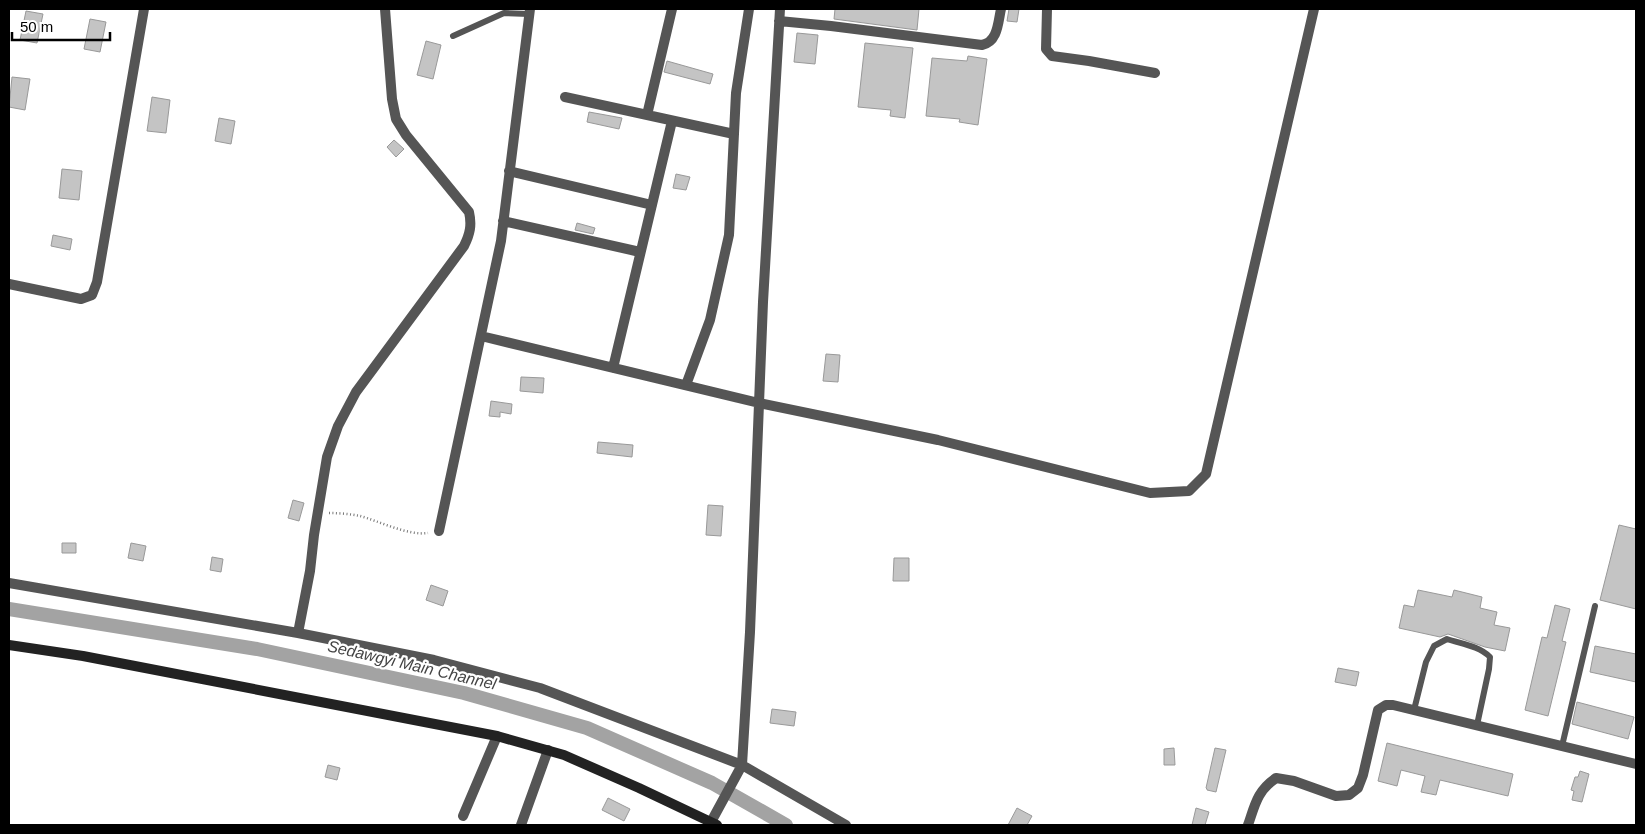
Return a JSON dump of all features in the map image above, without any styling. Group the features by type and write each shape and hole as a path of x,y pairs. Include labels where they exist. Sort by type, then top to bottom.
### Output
{"street":[{"path":"9,284 81,298 92,295 97,282 144,9"},
{"path":"298,633 310,571 317,513 327,457 338,426 356,392 464,246 470,234 472,222 469,212 406,135 396,118 392,99 386,9"},
{"path":"647,115 672,9"},
{"path":"686,385 710,320 729,234 736,93 749,9"},
{"path":"9,645 82,656 497,736 548,750 640,788 714,824 718,809 742,765 780,9"},
{"path":"779,21 982,45 988,44 993,40 1001,9"},
{"path":"1047,9 1046,50 1052,56 1155,73"},
{"path":"480,336 759,403 938,440 1150,493 1189,491 1206,474 1314,9"},
{"path":"439,531 501,241 529,11"},
{"path":"565,97 734,134"},
{"path":"613,368 672,121"},
{"path":"509,171 652,205"},
{"path":"503,221 640,252"},
{"path":"9,583 298,633 434,660 540,688 742,765 846,825"},
{"path":"1248,825 1258,795 1268,783 1276,778 1294,781 1336,796 1349,795 1358,788 1378,710 1386,704 1636,764"},
{"path":"463,816 497,736"},
{"path":"521,825 548,750"}],"lane":[{"path":"453,36 504,13 529,11"},
{"path":"1562,746 1595,606"},
{"path":"1414,710 1426,662 1434,646 1447,639 1475,647 1484,651 1490,658 1486,688 1477,725"}],"path":[{"path":"317,513 358,516 422,534 439,531"}],"building":[{"path":"835,9 919,9 917,30 834,19"},
{"path":"1009,9 1019,9 1017,22 1007,21"},
{"path":"26,11 43,14 37,43 20,40"},
{"path":"90,19 106,22 100,52 84,49"},
{"path":"797,33 818,35 815,64 794,62"},
{"path":"426,41 441,45 433,79 417,75"},
{"path":"865,43 913,48 905,118 890,116 891,110 858,107"},
{"path":"968,56 987,59 978,125 959,122 960,119 926,116 932,58 967,61"},
{"path":"667,61 713,74 710,84 664,72"},
{"path":"12,77 30,79 25,110 9,107"},
{"path":"152,97 170,100 166,133 147,131"},
{"path":"589,112 622,118 619,129 587,122"},
{"path":"219,118 235,121 231,144 215,141"},
{"path":"394,140 404,149 396,157 387,147"},
{"path":"62,169 82,171 79,200 59,198"},
{"path":"676,174 690,177 686,190 673,188"},
{"path":"577,223 595,228 593,234 575,230"},
{"path":"53,235 72,239 70,250 51,246"},
{"path":"826,354 840,355 838,382 823,381"},
{"path":"521,377 544,378 543,393 520,391"},
{"path":"491,401 512,404 511,414 500,412 500,417 489,416"},
{"path":"598,442 633,445 632,457 597,453"},
{"path":"293,500 304,503 299,521 288,518"},
{"path":"708,505 723,506 721,536 706,535"},
{"path":"1619,525 1636,529 1636,609 1600,600"},
{"path":"62,543 76,543 76,553 62,553"},
{"path":"131,543 146,546 143,561 128,558"},
{"path":"212,557 223,559 221,572 210,570"},
{"path":"894,558 909,558 909,581 893,581"},
{"path":"431,585 448,591 443,606 426,600"},
{"path":"1418,590 1452,597 1454,590 1482,597 1480,608 1497,612 1494,625 1510,628 1505,651 1485,647 1448,634 1440,637 1399,628 1404,605 1414,607"},
{"path":"1555,605 1570,609 1562,641 1566,642 1548,716 1525,710 1542,637 1547,638"},
{"path":"1595,646 1636,654 1636,682 1590,672"},
{"path":"1338,668 1359,672 1356,686 1335,682"},
{"path":"1577,702 1634,717 1628,739 1572,724"},
{"path":"772,709 796,712 794,726 770,723"},
{"path":"1387,743 1513,774 1508,796 1440,780 1436,795 1421,792 1425,776 1401,770 1397,786 1378,781"},
{"path":"1174,748 1175,765 1164,765 1164,749"},
{"path":"1215,748 1226,750 1216,792 1206,788"},
{"path":"328,765 340,768 337,780 325,777"},
{"path":"1580,771 1589,774 1582,802 1572,800 1574,791 1571,790 1575,777 1578,777"},
{"path":"608,798 630,809 624,821 602,810"},
{"path":"1017,808 1032,816 1027,825 1008,825"},
{"path":"1196,808 1209,812 1205,825 1192,825"}],"waterway":[{"name":"Sedawgyi Main Channel","path":"9,609 257,649 464,693 587,728 712,783 786,825"}]}
